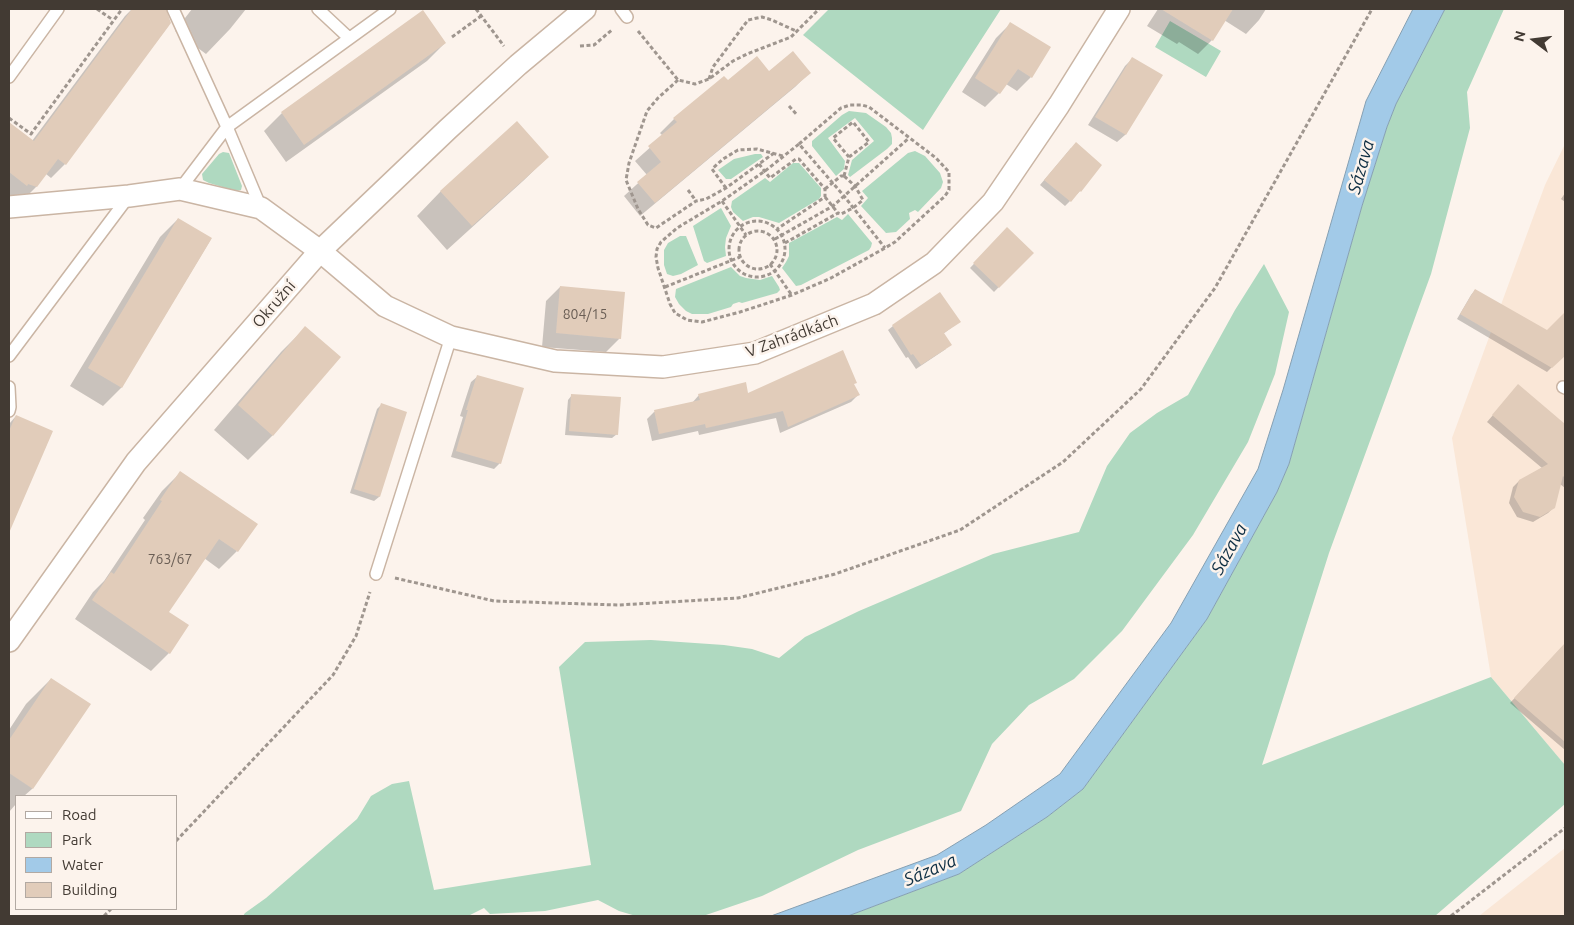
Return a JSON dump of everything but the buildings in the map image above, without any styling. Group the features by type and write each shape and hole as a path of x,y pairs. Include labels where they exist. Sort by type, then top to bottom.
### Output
{"street":[{"name":"Okružní","path":"9,641 136,462 320,251 518,65 585,9"},
{"name":"V Zahrádkách","path":"260,208 320,251 386,306 451,337 555,361 663,367 755,352 874,304 934,263 993,202 1060,106 1119,9"},
{"path":"9,207 129,196 180,189 260,208"}],"lane":[{"path":"9,77 58,9"},
{"path":"173,9 227,127 260,208"},
{"path":"318,9 349,38"},
{"path":"180,189 227,127 390,9"},
{"path":"9,356 129,196"},
{"path":"376,574 451,337"},
{"path":"9,388 9,411"}],"path":[{"path":"97,9 113,20"},
{"path":"9,118 31,134 122,9"},
{"path":"476,9 518,65"},
{"path":"624,13 678,80 695,84 709,79 733,61 747,54 791,37 819,9"},
{"path":"178,839 334,676 356,636 376,574 494,601 618,605 738,598 835,574 960,530 1063,462 1141,389 1215,288 1372,9"},
{"path":"452,37 481,16"},
{"path":"709,79 713,67 748,20 762,17 796,31"},
{"path":"678,80 647,111 629,162 626,180 638,209 648,225 656,228 696,201 706,199 726,188 774,153"},
{"path":"856,104 869,107 936,158 949,172 948,190 945,196 895,242 831,278 792,295 702,322 687,320 676,313 670,304 656,257 657,249 661,242 677,228 722,201 765,171 799,144 842,108 856,104"},
{"path":"789,106 797,115"},
{"path":"844,176 849,157 869,142 853,122 833,138 849,157"},
{"path":"774,239 833,206 909,138"},
{"path":"799,144 844,196 885,248"},
{"path":"726,188 712,169 723,158 738,150 758,148 783,156"},
{"path":"759,164 770,178 796,159 799,159 825,190 825,197 841,214 853,208 862,200 855,186 844,176"},
{"path":"825,190 841,176 844,176"},
{"path":"688,190 696,201"},
{"path":"777,229 825,197"},
{"path":"722,201 746,235"},
{"path":"785,243 838,212"},
{"path":"758,221 768,223 777,229 785,243 784,258 779,267 764,276 751,276 740,271 732,261 729,250 733,235 740,227 749,222 758,221"},
{"path":"754,230 759,230 768,233 774,239 777,250 774,260 770,264 761,269 751,268 743,262 740,257 739,247 740,242 746,235 754,230"},
{"path":"665,287 740,257"},
{"path":"770,264 792,295"},
{"path":"1451,916 1565,828"}],"shaded area":[{"path":"1565,144 1565,765 1491,677 1452,438 1545,185"},
{"path":"1565,848 1565,916 1479,916"}],"green space":[{"path":"829,9 1001,9 923,130 803,35"},
{"path":"1445,9 1504,9 1467,92 1470,128 1431,274 1329,553 1262,765 1491,677 1565,765 1565,804 1435,916 848,916 959,874 1047,817 1083,789 1207,619 1277,492 1289,464 1362,206 1387,127 1396,104"},
{"path":"1170,21 1221,51 1206,77 1155,47"},
{"path":"849,111 866,113 886,127 891,133 892,144 850,177 848,175 852,160 874,141 855,118 828,138 845,161 844,169 836,176 812,146 812,141"},
{"path":"915,151 925,156 940,173 943,182 941,188 918,212 915,210 909,213 910,219 896,232 886,233 861,206 868,198 862,191 908,153"},
{"path":"223,152 229,153 242,186 241,190 236,191 203,180 202,174 219,154"},
{"path":"761,154 763,157 731,179 726,179 718,170 734,159"},
{"path":"793,163 799,163 821,188 819,199 779,223 759,217 743,221 733,212 731,207 732,201 765,178 770,182"},
{"path":"721,208 731,226 726,238 726,256 707,263 704,261 693,226"},
{"path":"848,214 872,243 869,250 796,286 782,268 789,256 789,243 837,217 842,220"},
{"path":"680,236 686,236 698,265 673,276 667,274 664,265 664,250 668,243"},
{"path":"1264,264 1289,312 1275,374 1248,442 1193,535 1122,631 1074,679 1029,705 992,744 961,811 858,850 762,896 703,916 636,916 619,911 598,900 545,911 490,914 484,908 468,916 243,916 357,819 371,796 392,784 409,781 434,890 591,865 559,667 585,642 651,640 724,645 752,649 779,658 805,637 859,611 993,554 1079,532 1107,466 1130,433 1157,413 1188,395 1235,310"},
{"path":"731,267 740,276 746,278 760,280 772,276 780,290 777,293 742,303 739,302 731,307 708,314 692,314 679,304 675,297 676,289"}],"water":[{"name":"Sázava","path":"1413,9 1445,9 1396,104 1387,127 1362,206 1289,464 1277,492 1207,619 1083,789 1047,817 959,874 848,916 771,916 937,855 986,825 1060,774 1171,623 1258,469 1283,390 1366,101"}]}
